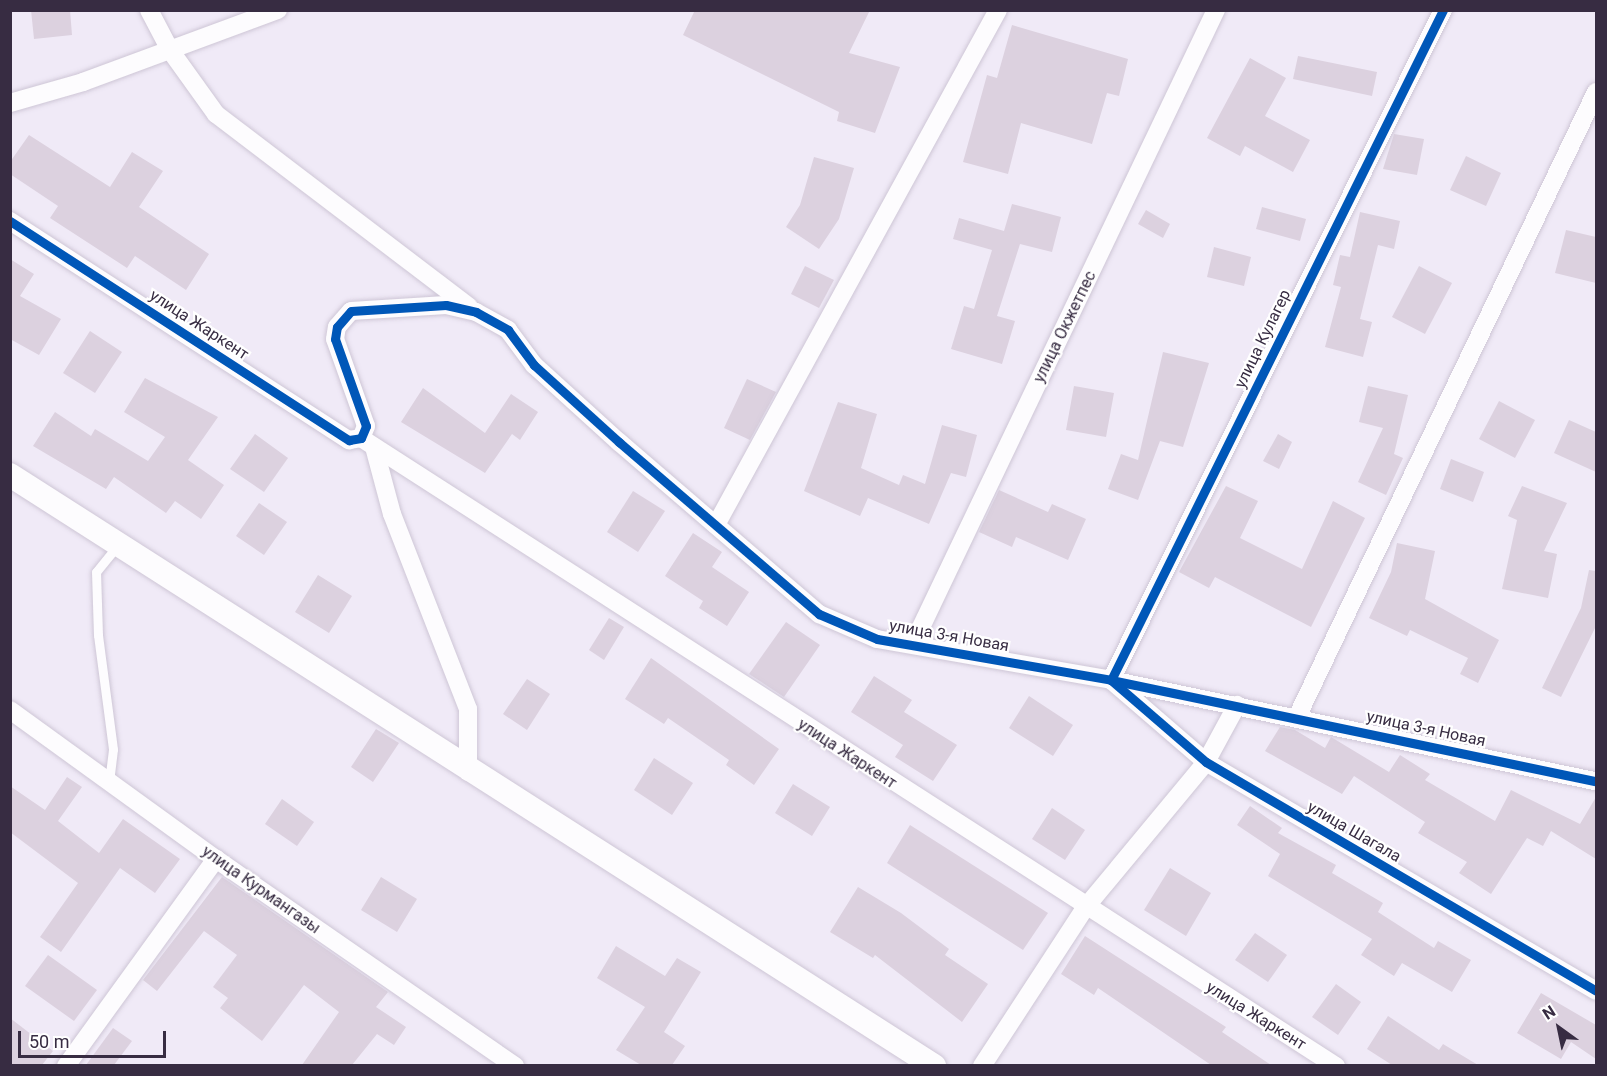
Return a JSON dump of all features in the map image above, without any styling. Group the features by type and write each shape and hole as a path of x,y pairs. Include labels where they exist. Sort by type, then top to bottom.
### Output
{"street":[{"path":"148,10 170,50 216,114 476,312"},
{"path":"10,102 170,50 278,10"},
{"path":"716,525 998,10"},
{"name":"улица Окжетпес","path":"913,644 1216,10"},
{"name":"улица Кулагер","path":"1111,680 1443,10"},
{"path":"1297,717 1596,92"},
{"name":"улица Жаркент","path":"10,221 350,440 367,437 1085,908 1336,1065"},
{"name":"улица 3-я Новая","path":"367,437 335,339 337,327 351,311 446,305 476,312 508,330 534,365 819,614 877,639 1111,680 1596,781"},
{"path":"367,437 392,514 468,709 468,772"},
{"path":"10,475 468,772 934,1065"},
{"name":"улица Шагала","path":"1111,680 1206,762 1596,991"},
{"path":"982,1065 1085,908 1206,762 1237,705"},
{"name":"улица Курмангазы","path":"10,710 216,859 515,1065"},
{"path":"66,1065 216,859"}],"lane":[{"path":"109,782 113,749 98,635 96,572 118,544"}],"building":[{"path":"31,10 70,10 72,35 34,39"},
{"path":"695,10 870,10 849,53 900,67 875,133 837,121 839,112 683,35"},
{"path":"1012,25 1128,59 1119,96 1107,93 1092,144 1021,123 1008,174 963,162 987,75 997,78"},
{"path":"1298,56 1377,72 1372,96 1293,79"},
{"path":"1250,58 1286,78 1265,116 1310,140 1293,172 1245,146 1240,156 1207,138"},
{"path":"1394,134 1424,139 1417,175 1383,169"},
{"path":"29,135 110,187 132,152 163,171 139,207 209,254 186,290 135,256 127,268 50,218 58,206 10,174 10,162"},
{"path":"1466,156 1501,173 1486,206 1450,190"},
{"path":"814,157 854,168 839,219 819,249 786,227 800,205"},
{"path":"1012,204 1061,217 1052,252 1020,244 997,316 1015,321 1002,364 951,349 964,306 974,309 992,250 953,239 959,218 1004,231"},
{"path":"1262,207 1306,219 1300,241 1256,229"},
{"path":"1146,210 1170,224 1163,238 1138,224"},
{"path":"1360,212 1400,221 1394,249 1378,245 1360,319 1372,322 1363,357 1325,347 1341,287 1333,285 1340,255 1350,257"},
{"path":"1566,230 1596,237 1596,283 1555,273"},
{"path":"1214,247 1251,257 1244,286 1207,277"},
{"path":"10,259 34,274 20,296 61,319 39,355 10,339"},
{"path":"805,266 834,280 819,308 791,294"},
{"path":"1419,266 1452,283 1425,334 1392,317"},
{"path":"90,331 122,352 95,393 63,373"},
{"path":"1163,352 1209,363 1183,447 1160,441 1138,500 1108,489 1121,454 1138,460"},
{"path":"145,378 218,417 188,460 224,485 201,519 175,501 166,513 114,477 106,489 33,446 55,412 91,436 95,429 148,461 165,437 124,412"},
{"path":"747,379 776,392 750,440 724,428"},
{"path":"1074,386 1114,393 1106,437 1066,430"},
{"path":"1368,386 1408,395 1394,454 1403,458 1386,495 1358,482 1383,428 1359,422"},
{"path":"423,388 485,433 511,394 538,412 520,440 512,434 485,473 401,422"},
{"path":"1499,401 1535,420 1515,458 1479,439"},
{"path":"838,402 877,414 861,468 899,485 903,475 925,484 942,425 977,435 966,477 951,473 929,524 868,498 860,516 804,491"},
{"path":"1569,420 1596,432 1596,472 1554,453"},
{"path":"255,434 288,458 264,492 230,469"},
{"path":"1278,434 1292,442 1279,469 1263,461"},
{"path":"1451,459 1484,472 1473,502 1440,489"},
{"path":"1226,486 1258,501 1240,538 1302,569 1333,501 1365,518 1311,627 1215,577 1209,588 1179,572"},
{"path":"1522,486 1567,503 1544,551 1557,554 1548,598 1502,589 1517,520 1508,516"},
{"path":"999,490 1048,512 1052,504 1086,519 1068,560 1016,537 1012,547 979,532"},
{"path":"633,491 665,511 638,552 607,532"},
{"path":"259,503 287,522 264,555 236,536"},
{"path":"693,533 722,552 712,567 749,592 727,626 699,608 703,601 665,576"},
{"path":"1397,543 1435,551 1425,599 1499,640 1478,683 1460,674 1468,658 1410,630 1407,636 1369,618 1391,572"},
{"path":"1589,570 1596,571 1596,626 1561,697 1542,688 1581,608"},
{"path":"318,575 352,596 329,633 295,612"},
{"path":"609,618 624,627 604,660 589,650"},
{"path":"786,622 820,645 784,697 749,674"},
{"path":"651,658 779,749 754,785 726,765 729,760 668,718 664,724 625,699"},
{"path":"874,676 912,700 904,712 957,745 933,781 895,757 903,745 851,712"},
{"path":"527,679 550,694 527,730 503,714"},
{"path":"1029,696 1073,725 1053,756 1009,728"},
{"path":"1280,727 1295,730 1325,748 1331,737 1389,772 1400,755 1430,774 1425,780 1495,821 1511,790 1580,824 1596,797 1596,859 1551,831 1543,846 1527,838 1491,894 1459,873 1467,862 1418,833 1425,822 1354,776 1342,794 1265,751"},
{"path":"376,729 399,743 373,782 351,767"},
{"path":"654,758 693,783 672,815 634,790"},
{"path":"67,777 82,787 58,821 99,853 123,819 180,859 155,893 120,868 61,952 40,937 78,883 10,832 10,786 45,810"},
{"path":"793,784 830,807 812,836 775,813"},
{"path":"282,799 314,822 297,846 265,824"},
{"path":"1250,806 1282,828 1278,833 1336,865 1332,873 1383,903 1378,912 1434,948 1438,941 1471,960 1452,992 1402,963 1394,976 1361,955 1372,939 1268,876 1280,854 1237,825"},
{"path":"1052,808 1085,830 1065,860 1032,839"},
{"path":"910,825 1048,913 1023,950 887,863"},
{"path":"1170,868 1211,893 1186,936 1144,910"},
{"path":"222,877 388,992 376,1007 406,1027 394,1045 377,1034 352,1065 302,1065 339,1012 304,985 262,1041 220,1008 228,998 213,987 237,955 204,931 157,991 143,980"},
{"path":"381,877 417,899 397,932 361,910"},
{"path":"858,887 901,913 949,949 945,955 988,984 962,1022 875,955 873,958 830,932"},
{"path":"1255,933 1287,955 1268,982 1235,960"},
{"path":"1085,936 1226,1027 1222,1032 1271,1065 1211,1065 1098,988 1094,995 1061,974"},
{"path":"616,946 665,976 677,958 701,972 664,1032 685,1046 672,1065 641,1065 616,1050 645,1007 597,978"},
{"path":"48,955 97,990 74,1021 25,986"},
{"path":"1336,984 1361,1002 1338,1035 1312,1017"},
{"path":"1541,993 1596,1025 1596,1059 1571,1042 1561,1059 1517,1033"},
{"path":"1388,1016 1439,1050 1443,1044 1478,1065 1392,1065 1367,1049"},
{"path":"10,1018 53,1051 42,1065 10,1065"},
{"path":"113,1028 132,1041 114,1065 86,1065"}],"cycle path":[{"path":"1443,10 1111,680 1206,762 1596,991"},
{"path":"10,221 349,440 361,438 366,426 335,339 337,327 351,311 446,305 476,312 508,330 534,365 619,442 819,614 877,639 1111,680 1596,781"}]}
